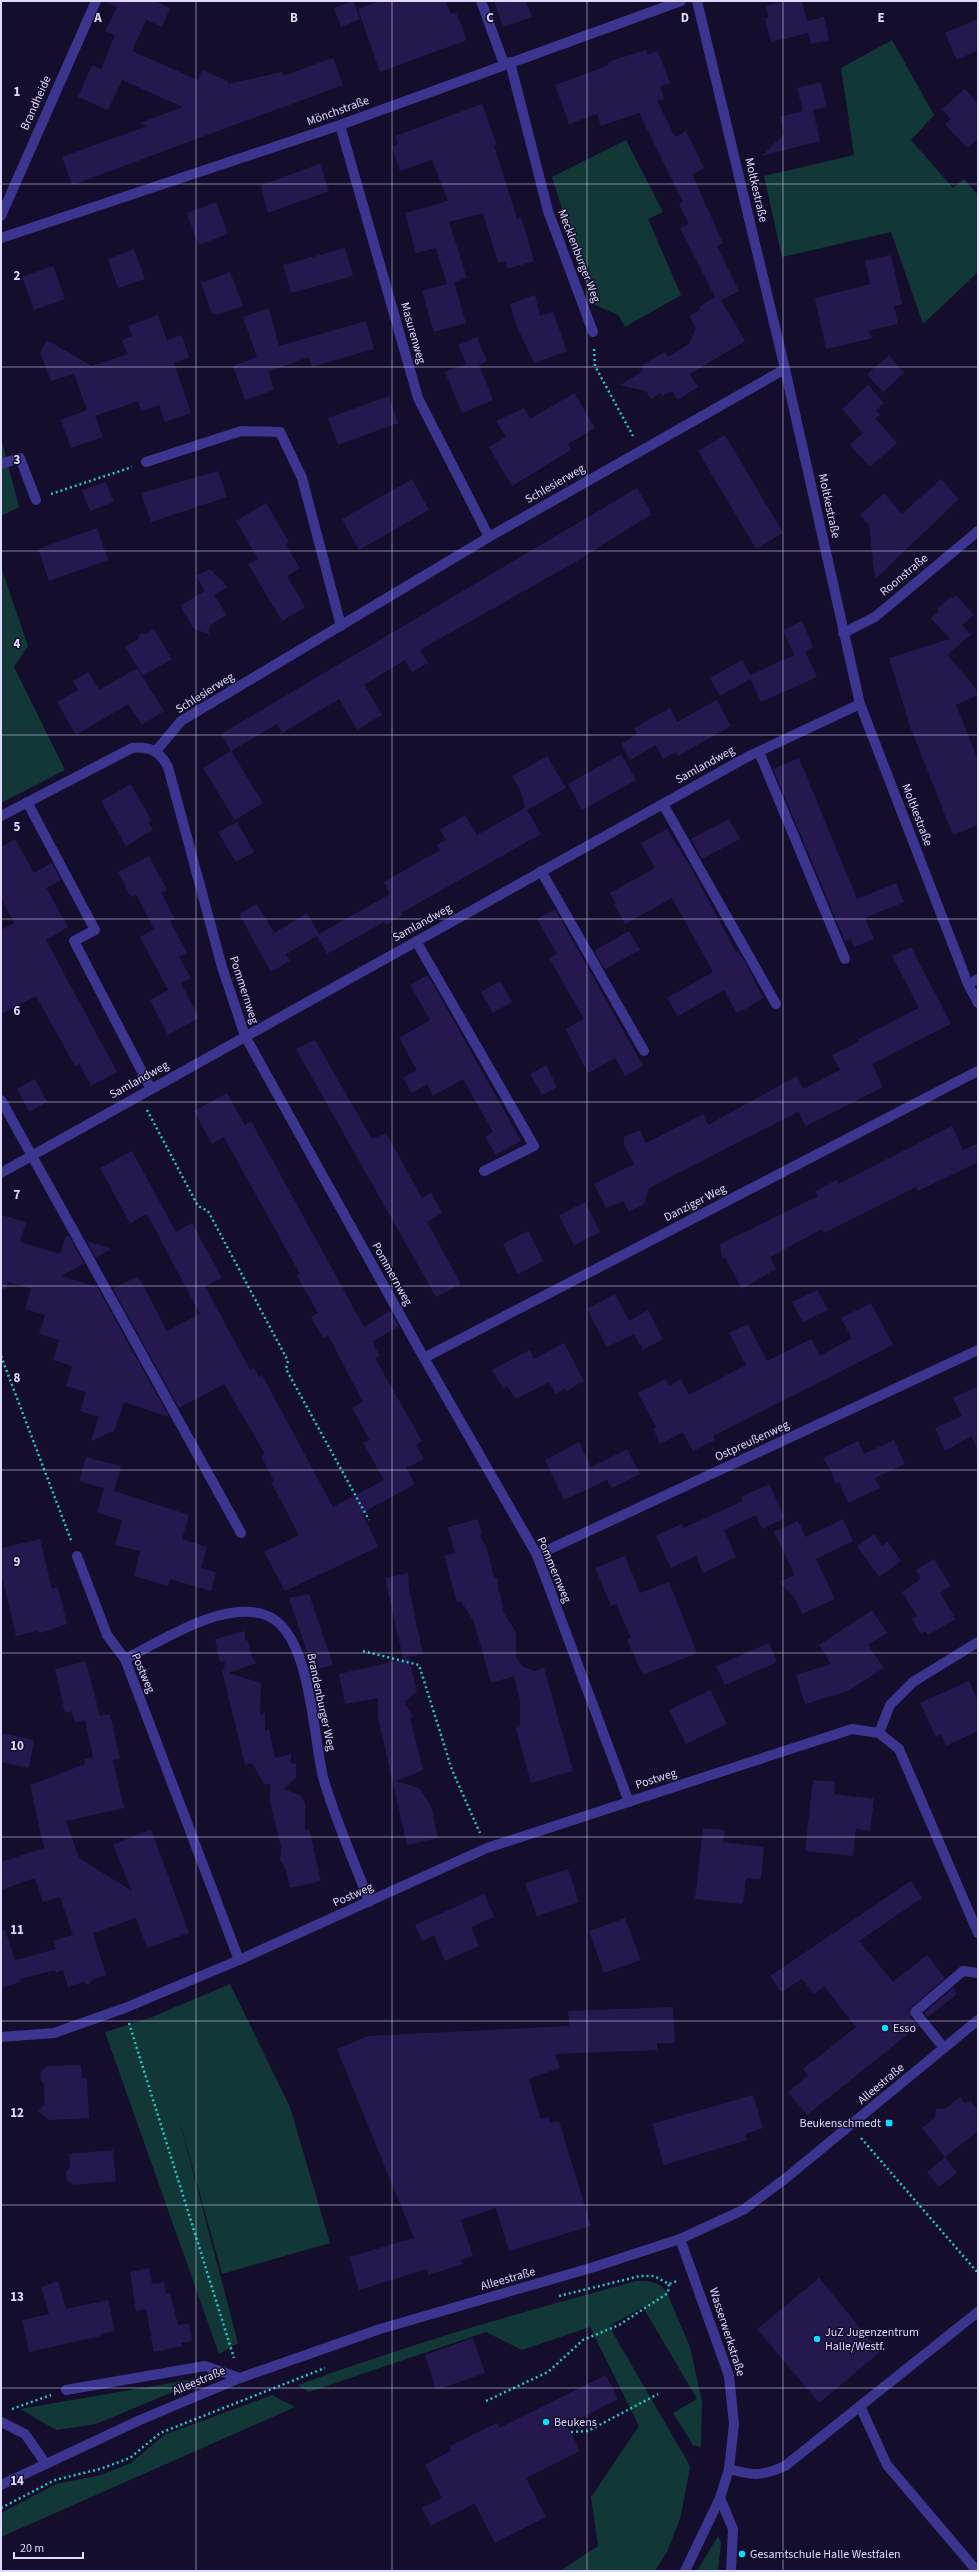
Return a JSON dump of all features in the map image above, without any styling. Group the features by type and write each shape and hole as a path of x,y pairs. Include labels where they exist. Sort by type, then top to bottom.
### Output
{"street":[{"name":"Brandheide","path":"1,216 96,1"},
{"name":"Mecklenburger Weg","path":"481,1 507,63 548,211 593,332"},
{"name":"Mönchstraße","path":"1,238 340,125 680,1"},
{"name":"Moltkestraße","path":"697,1 785,369 860,704 968,984 978,1003"},
{"name":"Masurenweg","path":"340,125 418,398 489,537"},
{"name":"Schlesierweg","path":"156,751 181,721 489,537 785,369"},
{"path":"146,462 242,431 280,432 302,478 341,626"},
{"path":"1,464 20,458 36,500"},
{"name":"Roonstraße","path":"843,633 875,617 978,531"},
{"name":"Samlandweg","path":"1,1173 151,1088 663,804 759,752 860,704"},
{"path":"1,816 132,748 144,746 156,751"},
{"name":"Pommernweg","path":"156,751 168,767 222,967 245,1036 424,1358 537,1555 629,1802"},
{"path":"759,752 845,959"},
{"path":"28,802 95,930 74,942 151,1088"},
{"path":"663,804 776,1004"},
{"path":"541,871 644,1051"},
{"path":"416,941 534,1146 484,1171"},
{"path":"968,984 978,979"},
{"name":"Danziger Weg","path":"424,1358 978,1071"},
{"path":"1,1100 241,1533"},
{"name":"Ostpreußenweg","path":"537,1555 978,1350"},
{"name":"Postweg","path":"77,1556 107,1635 124,1659 239,1960"},
{"name":"Brandenburger Weg","path":"124,1659 199,1622 225,1614 246,1612 269,1616 286,1630 297,1651 304,1678 323,1778 369,1902"},
{"path":"978,1642 913,1682 890,1705 879,1733 899,1749 978,1933"},
{"name":"Postweg","path":"1,2037 54,2032 124,2008 239,1960 487,1848 852,1729 879,1733"},
{"path":"944,2048 915,2012 963,1971 978,1973"},
{"name":"Alleestraße","path":"1,2485 140,2420 240,2378 380,2330 594,2267 680,2239 743,2210 850,2126 978,2020"},
{"name":"Wasserwerkstraße","path":"680,2239 694,2274 729,2376 734,2424 729,2469 720,2498 684,2571"},
{"path":"729,2469 751,2475 768,2474 785,2466 978,2312"},
{"path":"66,2390 205,2366 240,2378"},
{"path":"860,2406 886,2465 977,2571"},
{"path":"1,2422 25,2434 46,2464"},
{"path":"720,2498 733,2529 731,2571"}],"path":[{"path":"593,332 594,366 641,450"},
{"path":"36,500 146,462"},
{"path":"139,1095 198,1206 208,1211 288,1361 286,1369 369,1520"},
{"path":"1,1356 77,1556"},
{"path":"363,1651 418,1665 452,1770 487,1848"},
{"path":"124,2008 240,2378"},
{"path":"850,2126 978,2273"},
{"path":"555,2298 640,2276 654,2276 669,2284 694,2274"},
{"path":"486,2401 548,2372 583,2340 619,2325 668,2293 669,2284"},
{"path":"1,2508 55,2480 100,2469 130,2458 160,2432 328,2367"},
{"path":"8,2411 66,2390"},
{"path":"570,2432 588,2431 658,2394"}],"green space":[{"path":"892,40 934,115 911,140 953,188 964,179 978,195 978,272 923,324 891,232 782,257 764,176 854,155 841,68"},
{"path":"626,140 663,212 648,219 681,295 625,327 618,315 593,304 552,177"},
{"path":"1,438 19,507 1,516"},
{"path":"1,567 28,646 14,667 65,770 1,803"},
{"path":"230,1984 290,2107 330,2243 222,2274 177,2111 238,2343 219,2354 105,2032 152,2017"},
{"path":"636,2281 656,2283 666,2291 690,2347 702,2402 701,2447 693,2445 673,2413 697,2399 643,2307 609,2326 690,2466 681,2516 667,2552 655,2571 560,2571 598,2546 591,2497 639,2426 590,2327 522,2350 486,2332 309,2392 298,2385 466,2329"},
{"path":"211,2376 96,2424 56,2430 20,2409"},
{"path":"272,2395 295,2407 1,2537 1,2513 56,2484 101,2475 131,2463 164,2435"},
{"path":"718,2536 721,2543 718,2571 697,2571"}],"building":[{"path":"103,1 155,1 170,8 162,27 146,20 132,51 198,80 202,70 228,81 228,84 282,72 283,76 333,58 343,85 72,185 62,157 147,126 140,123 183,107 122,80 108,110 78,97 92,65 101,69 115,35 105,31 117,7"},
{"path":"353,1 360,19 341,27 334,8"},
{"path":"380,1 446,1 451,14 456,12 467,40 380,72 358,9"},
{"path":"494,1 526,1 532,17 503,27"},
{"path":"785,1 802,1 807,21 824,17 829,40 811,44 808,33 771,42 765,18 769,17 766,6"},
{"path":"978,19 978,50 957,60 945,33"},
{"path":"646,50 648,55 658,51 670,83 660,86 664,99 657,101 675,137 686,131 704,168 692,174 723,243 717,246 739,291 721,300 745,341 690,374 698,387 677,400 672,391 662,396 660,393 651,399 646,391 620,385 642,372 644,364 665,352 668,357 689,344 696,328 689,316 700,310 699,307 715,297 680,228 689,224 679,204 683,202 639,113 601,126 597,114 569,124 555,85 609,65 608,62"},
{"path":"821,82 827,107 813,110 820,141 762,156 784,134 780,117 803,111 797,88"},
{"path":"965,89 978,104 978,139 967,148 945,124 951,119 942,109"},
{"path":"482,104 497,145 494,145 517,219 521,217 534,261 507,269 506,261 498,263 483,213 449,222 467,278 454,282 466,323 434,332 422,291 447,284 436,248 416,253 405,213 448,201 432,160 400,171 392,147 398,144 395,136"},
{"path":"320,164 329,191 268,213 261,185"},
{"path":"216,202 228,234 198,245 187,213"},
{"path":"345,248 353,276 291,293 283,265"},
{"path":"134,249 145,279 118,288 108,259"},
{"path":"891,255 902,304 894,306 898,324 867,331 873,338 826,349 815,298 870,284 865,261"},
{"path":"53,266 65,299 34,310 22,277"},
{"path":"230,272 243,306 220,314 212,314 201,283"},
{"path":"535,295 540,316 553,312 567,351 534,363 516,324 510,304"},
{"path":"269,308 279,346 366,321 374,349 311,367 309,357 268,372 274,390 245,400 233,366 257,357 243,317"},
{"path":"158,315 167,340 182,335 189,358 174,363 191,413 165,422 159,405 141,411 138,401 95,416 103,437 71,448 61,420 87,410 74,374 51,381 40,352 47,340 92,366 128,354 122,340 132,336 128,326"},
{"path":"477,337 487,361 479,365 493,400 462,413 445,372 466,364 458,345"},
{"path":"889,355 904,373 883,392 867,374"},
{"path":"868,385 884,403 876,410 880,415 875,418 897,443 870,467 850,445 863,433 842,409"},
{"path":"574,393 595,428 568,444 571,450 512,486 489,447 506,437 496,421 524,408 530,419"},
{"path":"389,396 398,423 338,445 328,418"},
{"path":"725,435 783,533 756,549 698,451"},
{"path":"218,471 227,497 151,522 141,493"},
{"path":"412,479 429,510 359,550 342,519"},
{"path":"941,479 959,499 875,579 869,525 860,515 884,493 902,514"},
{"path":"106,482 114,502 90,511 82,490"},
{"path":"637,488 652,514 577,561 420,650 428,663 412,672 405,660 364,685 382,715 357,730 339,699 282,733 277,724 231,751 221,734"},
{"path":"266,503 289,542 285,544 300,568 287,576 305,607 282,621 248,564 258,559 236,521"},
{"path":"97,528 108,560 49,581 38,549"},
{"path":"210,569 228,587 214,595 227,615 210,625 209,634 194,629 180,606 205,591 196,576"},
{"path":"956,595 974,615 962,625 969,633 974,632 947,655 975,687 978,695 956,705 978,760 978,825 953,835 911,729 889,658 950,639 931,618 939,611 937,609 951,596 953,598"},
{"path":"802,621 813,647 805,651 817,677 761,702 750,679 720,696 710,678 742,660 750,675 794,655 783,630"},
{"path":"154,629 172,659 143,676 125,647 138,639 140,633 146,634"},
{"path":"137,668 164,711 142,725 128,704 76,735 57,702 78,690 73,681 88,672 99,690"},
{"path":"717,700 731,726 678,756 676,752 663,759 656,745 630,760 621,744 637,734 634,728 670,708 677,722"},
{"path":"231,751 263,803 235,820 203,768"},
{"path":"621,754 636,780 582,810 568,784"},
{"path":"547,756 566,788 527,810 541,834 401,913 403,915 386,925 384,922 327,954 317,936 286,954 290,961 271,972 239,914 257,904 274,933 307,913 319,934 390,894 384,882 440,850 437,845 446,840 440,830 465,815 477,835 525,808 521,792 512,776"},
{"path":"799,758 857,899 896,883 904,902 865,918 874,939 854,947 851,939 845,941 773,769"},
{"path":"131,784 151,820 148,822 153,830 126,846 101,801"},
{"path":"729,819 740,839 702,859 691,839"},
{"path":"237,822 254,852 236,862 218,832"},
{"path":"667,829 690,866 736,952 738,951 744,960 763,998 745,1009 736,1012 724,990 678,1016 667,998 713,972 672,898 625,924 614,904 616,903 610,893 655,868 641,843"},
{"path":"15,839 34,873 52,863 61,880 46,888 68,927 46,940 117,1072 91,1086 79,1063 75,1066 36,996 1,1014 1,930 14,923 1,898 1,847"},
{"path":"149,856 167,890 161,893 175,919 170,921 187,953 179,957 191,978 181,983 199,1018 168,1035 150,1000 168,990 140,937 154,929 136,894 131,897 118,872"},
{"path":"555,909 643,1066 625,1076 615,1058 588,1073 566,1029 584,1019 549,958 557,954 537,919"},
{"path":"629,931 640,950 605,969 594,951"},
{"path":"911,947 951,1024 872,1064 883,1087 806,1126 798,1112 649,1188 644,1204 629,1212 624,1201 606,1208 594,1184 634,1164 624,1145 624,1137 640,1130 646,1143 703,1114 708,1125 797,1076 803,1089 840,1070 832,1055 859,1042 858,1039 919,1008 892,956"},
{"path":"428,975 521,1141 496,1155 485,1137 493,1132 463,1079 433,1096 427,1084 412,1093 403,1078 417,1070 399,1038 430,1020 410,985"},
{"path":"500,981 512,1002 493,1013 481,992"},
{"path":"315,1040 372,1139 386,1133 422,1198 431,1193 442,1213 427,1222 461,1284 436,1297 296,1049"},
{"path":"546,1065 557,1087 542,1095 530,1074"},
{"path":"35,1079 47,1102 29,1112 17,1089"},
{"path":"227,1093 245,1125 251,1121 364,1327 390,1311 399,1326 372,1342 380,1356 375,1358 422,1441 416,1445 424,1459 406,1468 415,1484 362,1513 378,1547 285,1591 264,1552 299,1535 271,1482 274,1481 261,1456 265,1454 224,1384 179,1408 113,1289 138,1276 167,1331 200,1314 147,1214 130,1223 100,1168 132,1151 176,1232 192,1223 222,1278 205,1286 250,1370 254,1368 259,1377 262,1375 333,1507 384,1480 363,1443 370,1440 352,1408 363,1402 328,1335 323,1338 311,1317 318,1313 297,1276 300,1274 224,1137 212,1144 194,1111"},
{"path":"952,1126 963,1150 978,1143 978,1162 918,1191 916,1187 824,1233 822,1229 770,1257 776,1269 742,1289 726,1259 722,1257 720,1244 818,1196 815,1191 837,1180 838,1184"},
{"path":"585,1202 600,1232 574,1245 559,1215"},
{"path":"1,1215 26,1222 20,1242 60,1254 66,1235 69,1236 84,1264 61,1276 97,1287 169,1417 124,1402 114,1431 91,1441 99,1417 80,1411 86,1392 66,1386 72,1366 53,1360 59,1340 39,1334 45,1315 25,1309 31,1289 8,1282 6,1289 1,1288"},
{"path":"528,1231 543,1261 518,1274 503,1244"},
{"path":"87,1241 111,1249 96,1258"},
{"path":"817,1290 828,1310 803,1322 792,1302"},
{"path":"615,1294 629,1321 648,1310 663,1339 643,1350 634,1334 607,1347 587,1309"},
{"path":"871,1303 893,1345 713,1436 715,1440 693,1451 683,1432 660,1444 653,1428 656,1427 638,1393 666,1379 669,1386 681,1379 689,1395 746,1365 729,1333 748,1324 767,1361 811,1339 820,1356 852,1338 841,1318"},
{"path":"564,1343 584,1381 566,1391 564,1388 556,1395 549,1382 516,1399 507,1386 503,1389 492,1370 530,1350 534,1359"},
{"path":"978,1386 978,1450 971,1436 945,1451 935,1428 962,1416 953,1398"},
{"path":"894,1440 905,1464 875,1478 880,1488 848,1503 839,1482 835,1484 832,1472 823,1458 858,1441 864,1454"},
{"path":"579,1442 591,1467 627,1449 640,1474 612,1488 607,1480 564,1500 545,1460"},
{"path":"86,1457 121,1466 114,1491 189,1515 182,1539 207,1547 201,1568 216,1572 211,1591 170,1579 168,1586 134,1576 140,1551 115,1545 122,1520 97,1513 104,1488 79,1481"},
{"path":"769,1484 785,1518 762,1529 756,1515 724,1530 736,1557 703,1573 696,1556 671,1568 656,1536 681,1524 683,1528 743,1501 741,1497"},
{"path":"478,1519 482,1534 480,1536 484,1544 485,1543 494,1577 498,1578 498,1590 502,1598 504,1613 516,1632 516,1657 523,1667 534,1671 544,1668 573,1771 531,1783 516,1728 520,1727 520,1700 514,1676 491,1683 474,1622 461,1601 457,1602 444,1556 455,1553 448,1527"},
{"path":"843,1519 853,1541 816,1559 835,1599 802,1614 795,1598 779,1582 795,1575 774,1532 798,1521 806,1537"},
{"path":"874,1534 882,1546 888,1542 901,1561 879,1577 857,1546"},
{"path":"40,1539 52,1589 58,1587 67,1624 40,1633 37,1631 16,1636 1,1572 1,1548"},
{"path":"625,1556 640,1593 669,1582 697,1653 643,1675 627,1640 631,1638 616,1604 611,1606 595,1568"},
{"path":"934,1559 951,1586 940,1593 956,1619 928,1635 926,1631 921,1634 912,1619 917,1616 902,1592 921,1579 916,1570"},
{"path":"408,1573 409,1589 423,1654 403,1658 385,1578"},
{"path":"309,1594 333,1665 313,1670 289,1598"},
{"path":"872,1610 887,1633 868,1645 884,1668 848,1691 805,1704 796,1675 831,1664 819,1645"},
{"path":"245,1631 245,1640 248,1641 251,1655 256,1663 229,1673 261,1683 260,1715 265,1713 265,1731 269,1729 275,1758 291,1754 291,1763 296,1764 296,1778 283,1789 300,1795 305,1803 305,1830 309,1829 321,1881 290,1888 286,1870 280,1861 281,1847 270,1803 270,1783 265,1785 252,1763 245,1765 222,1670 224,1671 225,1661 220,1662 215,1639"},
{"path":"769,1643 777,1662 725,1685 716,1666"},
{"path":"409,1658 417,1691 404,1702 413,1716 410,1718 423,1770 396,1781 419,1788 431,1806 438,1838 407,1845 378,1717 378,1698 345,1704 339,1674"},
{"path":"86,1661 100,1716 110,1714 120,1759 113,1760 124,1808 66,1821 79,1858 132,1891 113,1845 151,1829 189,1933 147,1948 136,1918 93,1933 106,1975 93,1979 89,1985 83,1982 68,1987 63,1970 56,1973 55,1970 20,1979 21,1982 1,1988 1,1931 5,1930 15,1960 56,1949 53,1941 73,1935 60,1897 43,1902 35,1878 1,1890 1,1862 44,1848 30,1785 85,1764 84,1759 93,1757 85,1720 75,1722 72,1711 65,1713 55,1669"},
{"path":"969,1681 978,1701 978,1731 946,1746 941,1734 936,1737 920,1703"},
{"path":"710,1690 727,1724 686,1744 669,1710"},
{"path":"1,1733 34,1740 29,1768 1,1762"},
{"path":"813,1780 835,1782 834,1794 874,1799 870,1831 856,1829 853,1856 805,1851"},
{"path":"703,1828 725,1830 723,1842 764,1847 761,1879 746,1878 743,1904 695,1899"},
{"path":"568,1869 579,1902 537,1916 525,1883"},
{"path":"911,1881 922,1898 859,1941 893,1982 927,1955 945,1978 909,2009 910,2016 918,2026 807,2115 788,2092 808,2076 803,2069 856,2027 824,1986 814,1994 802,1979 781,1992 770,1976"},
{"path":"484,1894 494,1917 471,1927 479,1946 445,1961 434,1935 422,1941 415,1925"},
{"path":"625,1918 641,1960 604,1973 589,1931"},
{"path":"953,1988 957,1994 928,2017 924,2013"},
{"path":"673,2007 675,2043 657,2043 657,2050 555,2054 560,2068 529,2079 541,2119 549,2117 550,2123 559,2121 591,2226 509,2251 496,2208 461,2220 473,2256 461,2260 463,2264 428,2275 427,2269 359,2290 349,2257 414,2238 337,2049 368,2036 569,2026 568,2011"},
{"path":"81,2065 82,2078 87,2078 89,2118 49,2120 38,2111 45,2104 44,2084 41,2081 40,2073 47,2066"},
{"path":"753,2095 763,2128 745,2134 747,2140 664,2165 652,2124"},
{"path":"960,2097 965,2104 970,2100 978,2110 978,2131 945,2157 922,2128 935,2118 936,2108 945,2109"},
{"path":"113,2150 116,2181 73,2185 67,2180 66,2172 70,2167 69,2154"},
{"path":"945,2157 957,2173 939,2187 927,2172"},
{"path":"149,2268 152,2284 164,2283 166,2294 170,2293 178,2325 189,2323 192,2341 181,2343 182,2346 154,2352 146,2309 136,2311 130,2272"},
{"name":"JuZ Jugenzentrum Halle/Westf.","path":"819,2278 880,2352 819,2403 757,2329"},
{"path":"58,2281 66,2309 108,2300 115,2331 100,2334 101,2336 29,2352 22,2320 49,2314 41,2287"},
{"path":"473,2338 485,2373 436,2390 425,2355"},
{"path":"606,2375 618,2399 567,2425 580,2451 526,2478 546,2517 495,2543 475,2503 431,2526 422,2508 442,2498 425,2465 452,2450 450,2446 497,2423 499,2428"}],"place":[{"name":"Esso","path":"885,2028"},
{"name":"Beukenschmedt","path":"889,2123"},
{"name":"JuZ Jugenzentrum Halle/Westf.","path":"817,2339"},
{"name":"Beukens","path":"546,2422"},
{"name":"Gesamtschule Halle Westfalen","path":"742,2554"}]}
